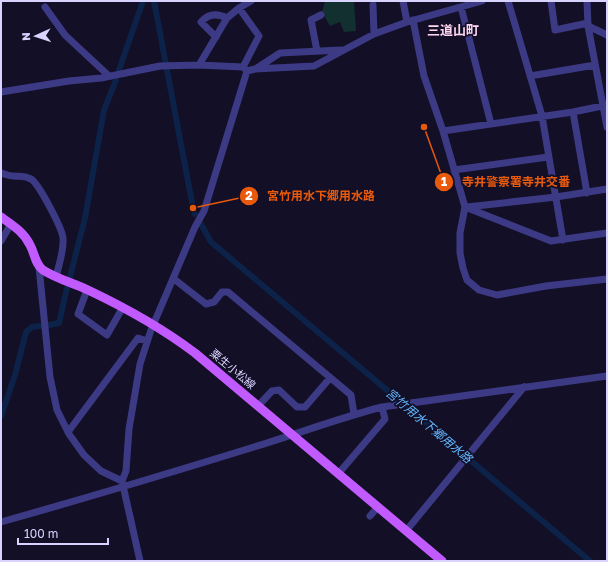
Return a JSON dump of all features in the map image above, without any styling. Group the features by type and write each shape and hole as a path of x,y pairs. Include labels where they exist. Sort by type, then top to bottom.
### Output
{"main road":[{"path":"1,217 23,234 30,244 39,267"},
{"name":"粟生小松線","path":"39,267 56,277 87,290 154,324 195,353 377,508 442,561"}],"street":[{"path":"199,65 227,18 239,8 251,1"},
{"path":"404,1 424,76 443,131 465,207 460,233 460,253 467,280 479,290 497,295 546,286 607,279"},
{"path":"1,92 32,86 109,76 160,66 199,65 255,69 314,66 374,34 410,21 482,1"},
{"path":"508,1 542,116 563,240"},
{"path":"551,1 555,30 588,25 607,35"},
{"path":"587,1 588,25 595,65 605,106 607,127"},
{"path":"373,5 374,34"},
{"path":"45,7 65,35 109,76"},
{"path":"461,7 491,124"},
{"path":"140,561 123,484 126,471 133,397 140,364 147,341 195,227 204,211 245,69 259,36 239,8"},
{"path":"216,37 201,22 205,17 219,14 227,18"},
{"path":"317,52 311,20 321,15"},
{"path":"255,69 280,54 344,50"},
{"path":"530,76 595,65"},
{"path":"443,131 605,106"},
{"path":"573,112 587,193"},
{"path":"454,170 548,157"},
{"path":"1,173 13,176 23,175 32,180 38,187 52,212 63,235 63,247 56,277"},
{"path":"465,207 556,197 607,189"},
{"path":"465,207 551,241 607,233"},
{"path":"1,241 11,224"},
{"path":"39,267 52,394 57,410 68,432 84,455 101,470 123,484"},
{"path":"174,279 206,304 214,302 222,292 228,292 351,395 354,414"},
{"path":"87,290 78,314 107,335 122,307"},
{"path":"68,432 138,338 147,341"},
{"path":"1,522 123,484 291,435 354,414 382,407 607,376"},
{"path":"258,406 272,391 279,390 297,407 305,407 330,378"},
{"path":"406,531 524,387"},
{"path":"338,474 385,419 382,407"},
{"path":"370,516 377,508"}],"green space":[{"path":"325,1 354,1 356,31 344,32 340,22 330,26 322,12"}],"waterway":[{"path":"119,70 143,1"},
{"name":"宮竹用水下郷用水路","path":"154,1 195,214"},
{"path":"70,277 85,218 104,110 116,80"},
{"name":"宮竹用水下郷用水路","path":"201,224 211,242 590,561"},
{"path":"49,325 59,323 67,288"},
{"path":"1,416 15,375 26,332 32,327 40,326"}],"place":[{"name":"寺井警察署寺井交番","path":"424,127"},
{"name":"宮竹用水下郷用水路","path":"193,208"}],"district":[{"name":"三道山町","path":"453,30"}]}
